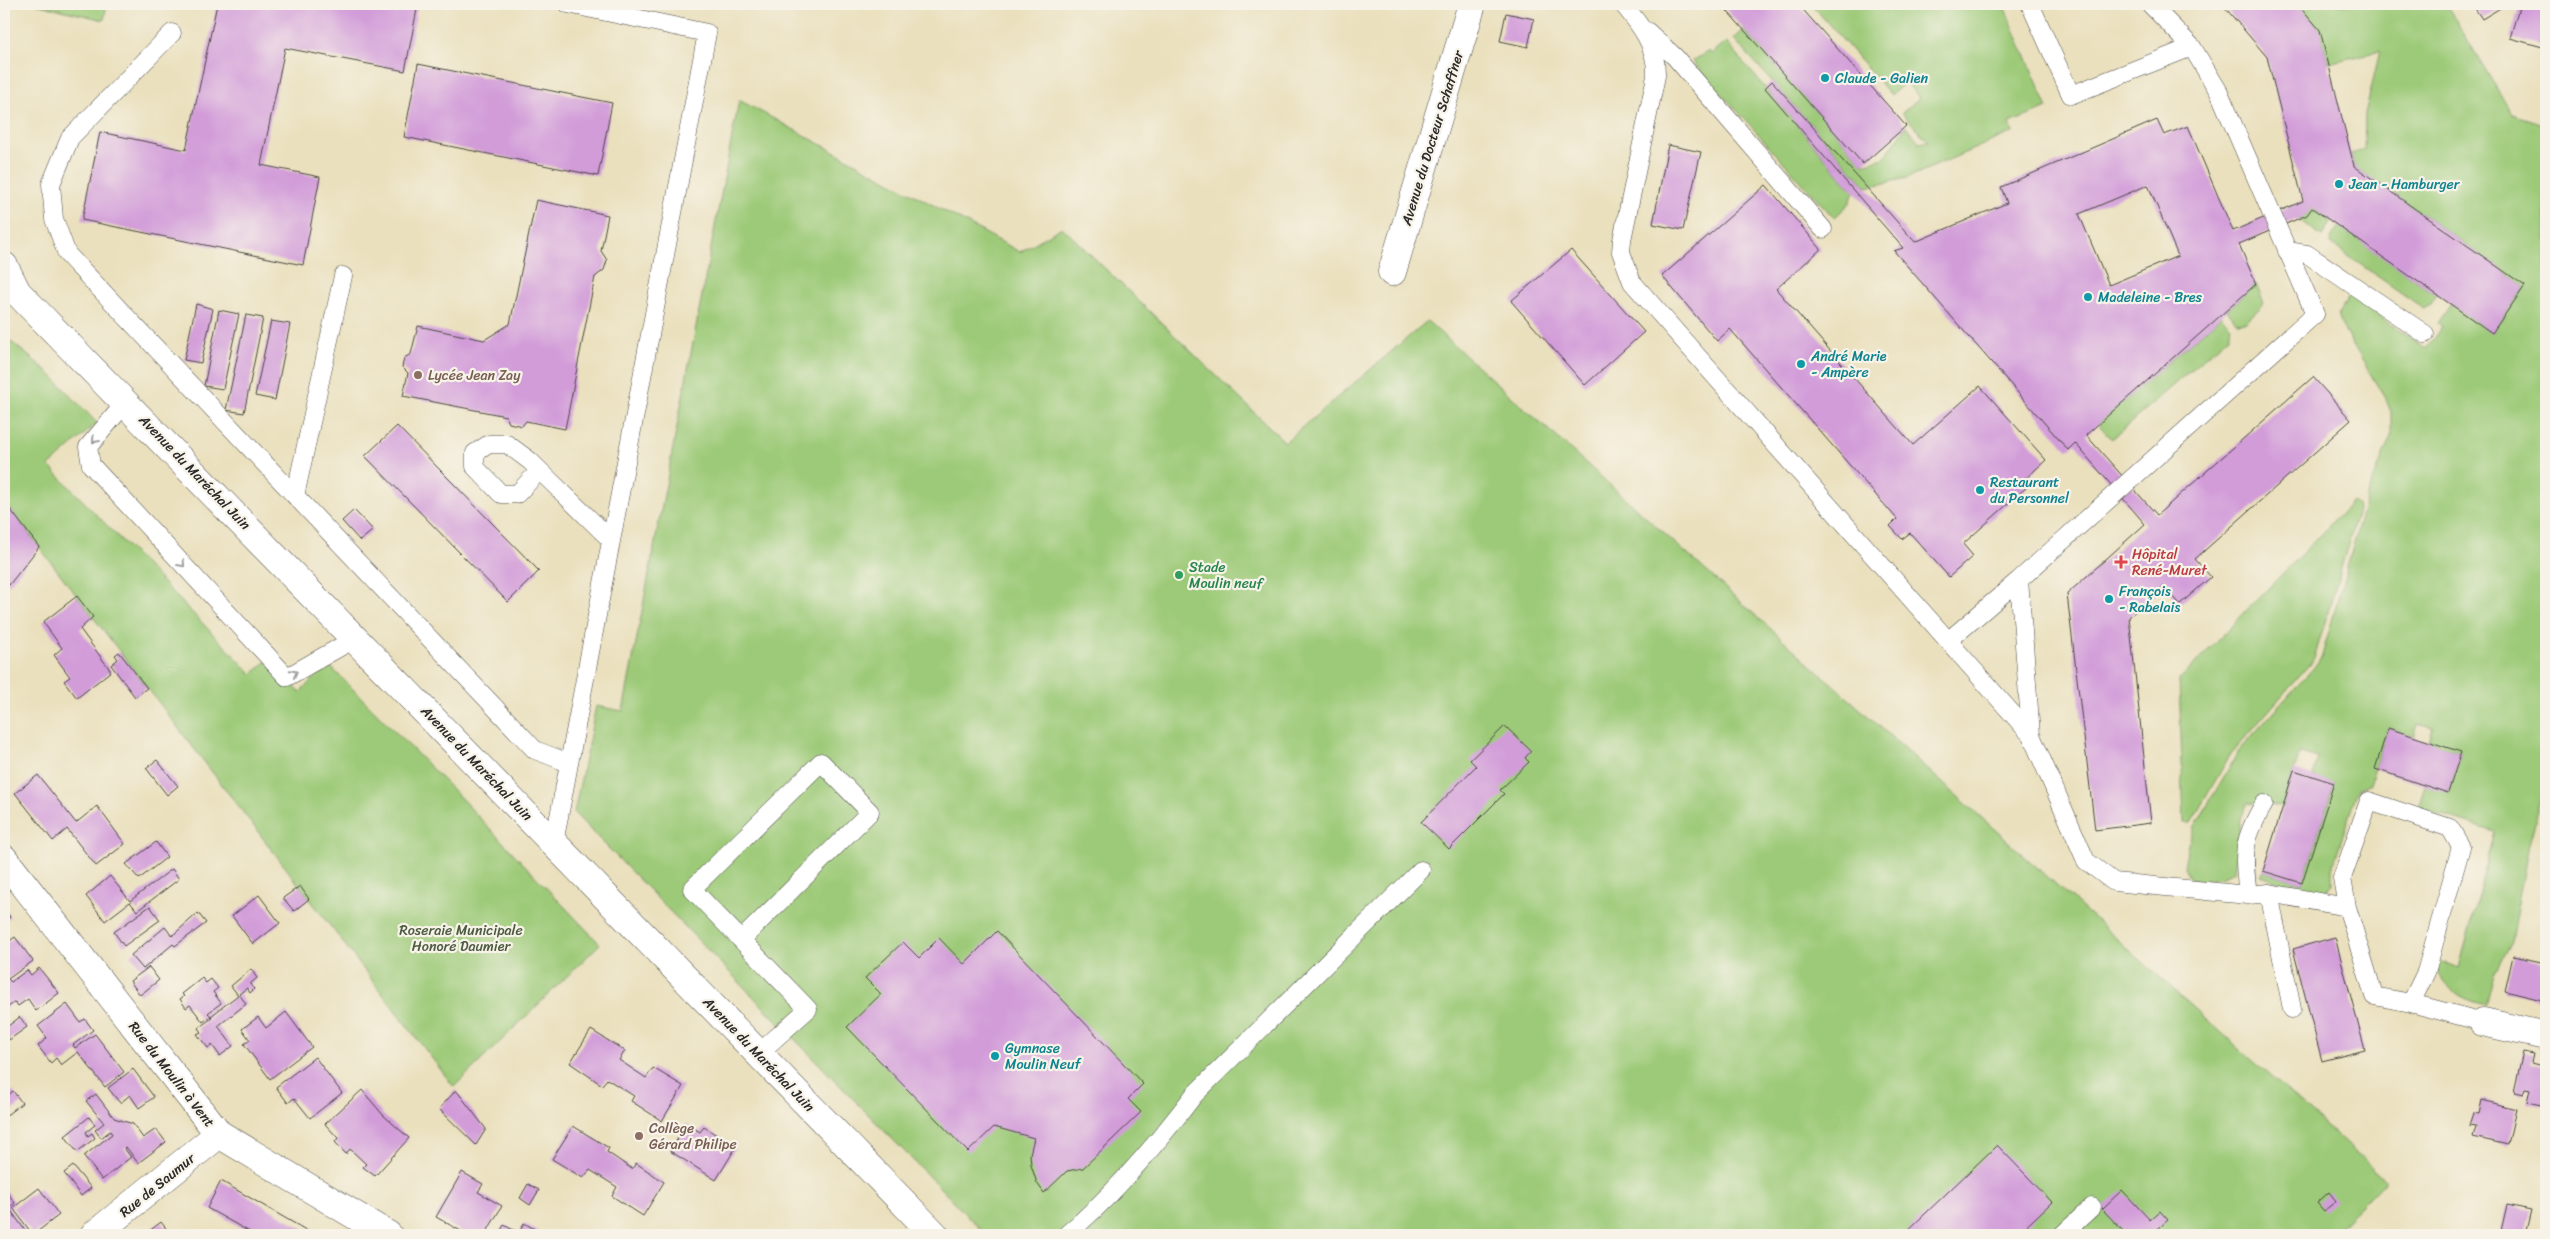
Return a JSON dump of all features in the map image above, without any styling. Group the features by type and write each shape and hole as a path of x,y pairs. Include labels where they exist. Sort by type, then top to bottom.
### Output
{"street":[{"name":"Avenue du Docteur Schaffner","path":"1392,272 1472,4"},
{"name":"Avenue du Maréchal Juin","path":"4,266 10,288 126,402 935,1235"},
{"name":"Rue du Moulin à Vent","path":"4,859 219,1134 388,1235"},
{"path":"2483,1022 2546,1036"},
{"name":"Rue de Saumur","path":"94,1235 219,1134"}],"lane":[{"path":"554,843 707,32 568,4"},
{"path":"1624,4 1643,27 1675,57 1823,229"},
{"path":"2030,4 2071,95 2192,47"},
{"path":"1948,641 2019,580 2315,314 2219,92 2192,47 2150,4"},
{"path":"1643,27 1657,62 1656,76 1622,240 1621,252 1632,282 2031,735 2086,861 2114,882 2248,895 2269,893 2347,907"},
{"path":"172,33 70,138 51,184 54,219 67,254 535,750 569,763"},
{"path":"2287,250 2307,254 2425,334"},
{"path":"295,496 343,276"},
{"path":"126,402 88,447 92,465 281,664 287,677 356,638"},
{"path":"539,471 611,540"},
{"path":"2019,580 2031,735"},
{"path":"741,940 870,812 821,762 692,889 741,940 808,1009 759,1053"},
{"path":"2411,1003 2426,972 2461,847 2450,828 2369,801 2342,878 2347,907 2374,996 2411,1003 2483,1022"},
{"path":"2248,895 2244,859 2249,828 2264,804"},
{"path":"1066,1235 1093,1212 1170,1127 1194,1095 1421,870"},
{"path":"2269,893 2292,1009"},
{"path":"2062,1235 2092,1207"}],"green space":[{"path":"35,4 107,4 104,20"},
{"path":"1811,4 2003,4 2048,108 2010,123 2013,132 1907,178 1867,187 1734,39 1744,30 1863,164 1884,158 1906,126 1920,143 1928,141 1902,113 1919,98 1906,82 1891,95"},
{"path":"2298,4 2446,4 2512,114 2546,125 2546,782 2529,844 2511,941 2494,973 2486,1005 2456,993 2445,982 2437,967 2439,961 2459,968 2495,832 2418,808 2425,785 2448,792 2461,752 2429,742 2433,728 2418,724 2414,737 2388,728 2370,784 2358,788 2332,869 2332,884 2323,893 2311,893 2261,875 2263,871 2302,883 2334,784 2313,776 2318,758 2300,753 2282,807 2248,802 2241,818 2234,872 2220,878 2190,879 2184,868 2188,844 2195,827 2240,749 2318,663 2322,656 2368,493 2391,436 2391,412 2387,402 2339,321 2338,314 2349,295 2426,349 2442,326 2438,323 2451,304 2492,333 2525,286 2354,166 2351,154 2364,150 2365,114 2380,51 2328,63 2320,30"},
{"path":"1726,42 1854,192 1850,203 1834,218 1692,61 1709,51 1711,54"},
{"name":"Stade Moulin neuf","path":"739,100 1020,252 1062,227 1285,442 1427,321 2386,1180 2333,1235 986,1235 574,813 596,706 623,711"},
{"path":"2312,208 2331,221 2322,236 2298,219 2307,215"},
{"path":"2339,226 2437,295 2431,304 2423,308 2331,244 2331,238"},
{"path":"2256,284 2264,304 2246,321 2237,322 2227,310"},
{"path":"2221,316 2231,326 2229,336 2112,439 2098,424"},
{"name":"Roseraie Municipale Honoré Daumier","path":"4,336 46,370 97,423 49,466 252,674 267,661 300,692 328,664 454,791 600,944 454,1087 4,501"},
{"path":"2352,502 2357,505 2358,511 2314,659 2230,755 2191,823 2184,823 2179,680"}],"building":[{"path":"217,4 418,4 405,71 285,48 261,165 320,177 303,265 82,220 100,132 186,150"},
{"name":"Claude - Galien","path":"1721,4 1798,4 1906,126 1863,164"},
{"path":"2222,4 2298,4 2320,30 2354,166 2525,286 2492,333 2312,208 2307,215 2239,244 2256,284 2086,435 2157,515 2313,377 2351,420 2195,559 2211,577 2180,604 2164,586 2129,617 2151,823 2095,830 2067,594 2145,524 2075,443 2068,450 1894,251 1903,248 1765,88 1772,81 1915,242 2007,203 2001,187 2157,120 2164,135 2188,126 2233,231 2303,201 2267,57","holes":["2148,185 2178,256 2109,285 2079,214"]},
{"path":"2472,4 2507,4 2482,19"},
{"path":"2520,4 2546,6 2546,48 2510,38"},
{"path":"1506,13 1534,19 1528,47 1500,41"},
{"path":"418,64 612,103 598,176 404,137"},
{"path":"1668,145 1701,152 1683,230 1653,224"},
{"name":"André Marie - Ampère","path":"1766,185 1821,249 1776,289 1913,445 1980,386 2046,460 2024,480 2028,486 1963,544 1973,556 1949,577 1910,533 1902,539 1890,526 1897,519 1730,329 1717,341 1662,276"},
{"path":"536,200 608,215 601,251 607,260 604,270 595,277 565,429 526,421 522,426 509,423 506,416 403,396 408,373 402,367 404,358 411,354 418,326 484,340 510,324"},
{"path":"1571,250 1644,332 1585,385 1511,301"},
{"path":"196,304 213,309 201,363 184,360"},
{"path":"219,310 239,314 223,389 204,386"},
{"path":"246,315 263,318 244,413 226,410"},
{"path":"271,321 290,324 275,400 255,396"},
{"path":"397,426 539,571 508,602 365,456"},
{"path":"10,509 39,547 9,585 4,578 4,517"},
{"path":"354,510 373,530 360,541 342,521"},
{"path":"77,596 93,617 80,629 111,671 77,698 64,681 70,677 54,655 62,648 43,622"},
{"path":"119,652 147,688 135,697 111,665 118,659 115,655"},
{"path":"1505,726 1531,751 1525,758 1529,762 1500,790 1504,794 1449,849 1421,822 1476,766 1470,760"},
{"path":"2388,728 2461,752 2448,793 2375,769"},
{"path":"157,760 178,786 167,795 146,768"},
{"path":"2294,770 2334,783 2302,883 2263,871"},
{"path":"38,775 76,823 97,806 125,844 96,866 67,829 53,841 15,793"},
{"path":"156,842 167,857 139,879 126,864"},
{"path":"172,869 179,879 137,911 130,902 105,921 86,896 110,876 130,901"},
{"path":"300,886 309,899 294,911 283,898"},
{"path":"259,895 280,923 253,944 232,916"},
{"path":"150,906 160,920 124,946 114,932"},
{"path":"4,908 10,917 4,923"},
{"path":"198,913 206,923 175,946 173,944 143,969 131,955 165,927 172,936"},
{"name":"Gymnase Moulin Neuf","path":"997,931 1143,1084 1128,1099 1141,1112 1083,1168 1067,1171 1044,1193 1037,1183 1031,1165 1030,1154 1034,1138 994,1127 968,1152 847,1027 881,994 865,978 903,942 919,958 939,938 964,964"},
{"path":"15,937 33,961 8,979 11,982 27,970 31,975 39,968 59,993 36,1011 28,999 18,1006 15,1002 4,1010 4,945"},
{"path":"2335,937 2365,1050 2322,1061 2293,949"},
{"path":"2513,956 2546,963 2546,1001 2505,991"},
{"path":"149,967 159,980 140,995 130,981"},
{"path":"251,969 257,978 250,984 254,989 250,993 247,988 239,994 246,1004 218,1026 233,1046 220,1056 212,1045 208,1048 197,1034 201,1032 198,1028 212,1018 211,1016 238,995 231,986"},
{"path":"202,978 206,983 211,979 218,988 213,992 221,1003 208,1013 211,1016 203,1022 190,1005 186,1008 180,999 184,996 182,994"},
{"path":"67,1004 80,1022 85,1019 93,1030 73,1045 75,1048 95,1034 124,1072 105,1087 78,1052 61,1065 56,1058 51,1063 38,1046 47,1038 38,1026"},
{"path":"286,1012 312,1047 270,1079 244,1044 250,1040 242,1029 258,1017 266,1028"},
{"path":"20,1017 27,1027 9,1040 4,1029"},
{"path":"591,1030 625,1051 619,1060 646,1078 653,1068 683,1086 662,1121 631,1101 634,1096 607,1079 602,1085 570,1063"},
{"path":"2523,1052 2533,1054 2531,1063 2546,1067 2546,1106 2527,1102 2530,1089 2525,1088 2523,1094 2514,1092"},
{"path":"315,1057 342,1093 310,1118 294,1098 288,1103 276,1087"},
{"path":"133,1069 154,1097 139,1108 130,1095 120,1103 108,1088"},
{"path":"362,1090 383,1115 409,1138 375,1176 363,1167 366,1164 350,1149 346,1154 335,1142 338,1138 325,1124"},
{"path":"456,1090 486,1129 476,1145 439,1109"},
{"path":"13,1091 22,1103 4,1117 4,1099"},
{"path":"96,1094 114,1118 133,1124 143,1138 156,1129 166,1142 138,1163 126,1147 124,1148 131,1157 102,1180 84,1156 112,1134 110,1131 101,1138 95,1130 104,1123 86,1101"},
{"path":"2482,1100 2516,1109 2508,1145 2473,1137 2476,1126 2469,1125 2473,1113 2479,1114"},
{"path":"89,1117 95,1125 86,1132 88,1136 92,1133 95,1138 77,1152 65,1136"},
{"path":"687,1124 700,1132 704,1127 736,1147 716,1180 670,1151"},
{"path":"573,1126 609,1148 607,1152 632,1169 636,1163 664,1182 643,1216 612,1196 617,1187 590,1170 583,1178 552,1159"},
{"path":"1997,1145 2052,1202 2017,1235 1903,1235"},
{"path":"73,1166 91,1188 81,1196 64,1173"},
{"path":"462,1172 483,1184 478,1192 502,1206 485,1235 468,1235 436,1217"},
{"path":"221,1181 311,1233 309,1235 255,1235 207,1208"},
{"path":"528,1184 539,1190 530,1205 520,1198"},
{"path":"4,1188 15,1203 9,1208 27,1233 24,1235 4,1235"},
{"path":"39,1188 59,1215 33,1235 13,1208"},
{"path":"2122,1190 2150,1220 2160,1211 2168,1220 2151,1235 2127,1235 2102,1209"},
{"path":"2329,1192 2336,1201 2324,1211 2317,1203"},
{"path":"2507,1205 2531,1210 2525,1235 2500,1235"},
{"path":"161,1222 171,1235 144,1235"},
{"path":"524,1223 545,1235 498,1235 504,1225 519,1233"}],"place":[{"name":"Claude - Galien","path":"1825,78"},
{"name":"Jean - Hamburger","path":"2339,184"},
{"name":"Madeleine - Bres","path":"2088,297"},
{"name":"André Marie - Ampère","path":"1801,364"},
{"name":"Lycée Jean Zay","path":"418,375"},
{"name":"Restaurant du Personnel","path":"1980,490"},
{"name":"Hôpital René-Muret","path":"2121,562"},
{"name":"Stade Moulin neuf","path":"1179,575"},
{"name":"François - Rabelais","path":"2109,599"},
{"name":"Gymnase Moulin Neuf","path":"995,1056"},
{"name":"Collège Gérard Philipe","path":"639,1136"}]}
